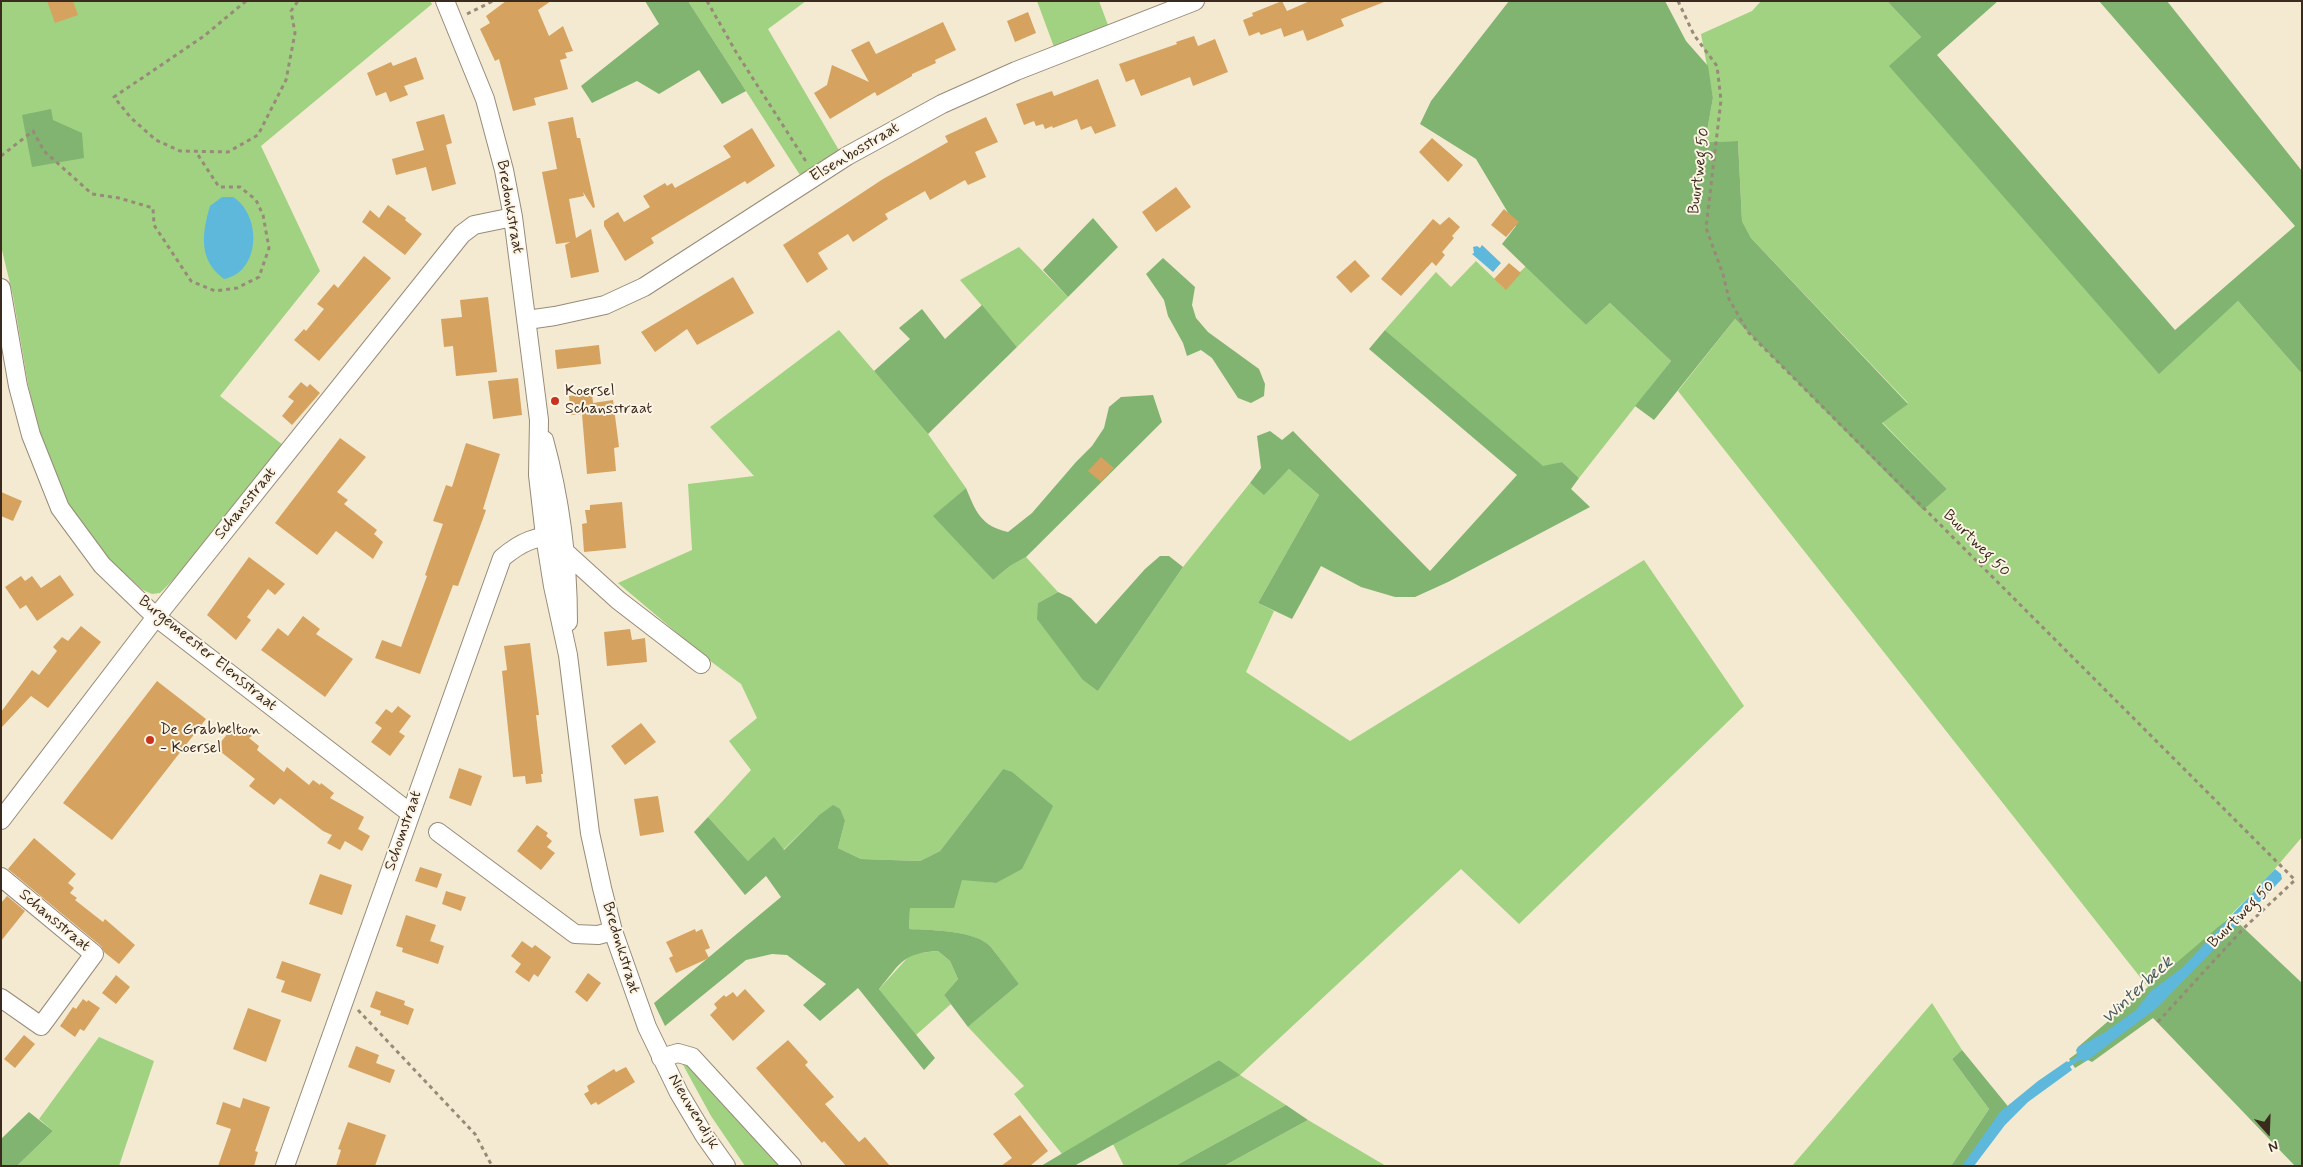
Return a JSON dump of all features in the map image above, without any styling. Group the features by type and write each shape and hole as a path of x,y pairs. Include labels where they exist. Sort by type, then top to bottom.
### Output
{"street":[{"name":"Bredonkstraat","path":"446,1 485,100 504,170 513,217 539,420 553,472 557,541 553,586 568,655 590,832 612,931 634,994 661,1058"},
{"name":"Elsenbosstraat","path":"527,320 605,305 644,287 815,177 913,119 972,89 1195,1"},
{"name":"Schansstraat","path":"1,820 156,617 462,234 474,225 513,217"},
{"name":"Burgemeester Elensstraat","path":"1,288 18,386 31,435 60,508 102,565 156,617 410,813"},
{"name":"Bredonkstraat","path":"557,541 568,584 568,655"},
{"path":"557,541 618,600 700,664"},
{"name":"Schomstraat","path":"285,1166 502,558 519,544 557,541"},
{"path":"438,832 575,934 598,935 612,931"},
{"name":"Schansstraat","path":"1,877 94,954 41,1026 1,998"},
{"path":"661,1058 678,1054 692,1057 792,1166"},
{"name":"Nieuwendijk","path":"661,1058 699,1126 726,1166"}],"path":[{"path":"246,1 204,36 114,97 131,118 156,140 180,151 228,152 258,135 286,80 295,33 291,11 298,1"},
{"path":"454,20 493,1"},
{"path":"708,1 736,52 815,177"},
{"name":"Buurtweg 50","path":"1678,1 1694,35 1717,66 1719,73 1721,100 1706,228 1723,274 1729,299 1748,332 2295,880 2244,928 2156,1025"},
{"path":"1,156 33,131 44,151 92,194 119,198 153,208 154,224 191,281 215,291 237,288 259,277 269,248 263,215 256,200 240,187 218,187 196,152"},
{"path":"343,1000 361,1012 475,1134 492,1166"}],"green space":[{"path":"1,1 430,1 432,4 261,146 320,271 220,396 283,445 187,566 160,593 152,594 143,590 109,560 71,508 49,463 37,424 13,296 1,246"},
{"path":"645,1 688,1 746,91 722,104 699,70 659,94 637,81 592,103 581,86 659,24"},
{"path":"688,1 806,1 768,29 840,152 800,175"},
{"path":"1037,1 1099,1 1108,25 1054,47"},
{"path":"1509,1 1665,1 1686,41 1708,66 1713,98 1705,142 1738,141 1742,221 1751,238 1908,404 1882,423 1947,489 1923,510 1735,319 1654,420 1635,406 1671,361 1610,303 1586,325 1502,244 1516,226 1476,159 1420,124 1431,101"},
{"path":"1761,1 1887,1 1921,37 1890,66 2159,373 2238,301 2302,374 2302,837 2267,878 2213,933 2151,991 1678,391 1735,319 1923,509 1947,489 1882,422 1908,403 1751,238 1742,221 1738,141 1705,142 1713,98 1701,34 1752,11"},
{"path":"1887,1 1998,1 1937,55 2175,330 2295,226 2099,1 2167,1 2302,171 2302,374 2238,301 2159,374 1889,66 1921,37"},
{"path":"51,109 53,120 82,133 84,158 32,167 22,115"},
{"path":"1093,218 1118,247 1068,297 1043,270"},
{"path":"1019,247 1068,297 1017,347 960,280"},
{"path":"1163,258 1195,287 1192,305 1196,318 1208,332 1259,369 1265,384 1264,396 1251,403 1238,398 1212,358 1201,350 1187,356 1183,343 1168,316 1164,300 1146,274"},
{"path":"1476,261 1504,288 1526,266 1586,325 1610,303 1671,361 1579,478 1562,462 1543,467 1385,330 1436,272 1451,287"},
{"path":"982,305 1017,347 928,434 874,371 910,339 899,328 922,309 945,339"},
{"path":"839,330 928,434 966,488 934,516 993,580 1010,566 1026,557 1058,592 1038,603 1098,691 1183,567 1250,483 1264,494 1289,469 1319,495 1258,603 1274,611 1246,672 1350,741 1644,560 1744,706 1519,924 1461,869 1240,1075 1286,1105 1175,1166 1124,1166 1113,1144 1239,1075 1219,1060 1062,1154 1014,1094 1024,1086 968,1027 1019,984 991,947 984,941 952,932 909,929 910,907 962,879 996,883 1003,769 940,851 920,861 861,859 838,848 845,821 818,816 783,850 748,861 708,817 751,770 729,741 757,718 741,684 709,660 618,583 692,550 688,484 754,476 710,427"},
{"path":"1385,330 1543,466 1562,462 1579,478 1571,489 1590,507 1448,582 1415,597 1395,597 1361,587 1321,566 1292,619 1258,603 1319,495 1289,469 1264,495 1250,483 1261,468 1257,436 1270,431 1282,440 1293,431 1430,571 1517,475 1369,349"},
{"path":"1153,395 1162,422 1026,557 1010,566 993,580 933,516 966,488 973,504 985,522 1008,532 1032,513 1092,446 1104,428 1109,407 1121,397"},
{"path":"1160,556 1169,556 1183,567 1098,691 1083,680 1037,619 1038,603 1058,592 1071,598 1096,624 1145,569"},
{"path":"1003,769 1012,772 1053,806 1022,869 996,883 962,880 954,908 910,908 909,929 952,932 984,941 991,947 1019,984 968,1027 944,995 958,979 950,961 938,951 917,954 903,961 879,989 935,1058 924,1070 858,988 820,1021 803,1005 826,984 787,955 772,954 746,960 665,1026 654,1003 781,897 766,876 745,895 694,832 708,817 748,861 774,837 784,850 818,816 833,805 840,809 845,821 838,848 861,859 920,861 940,851"},
{"path":"2231,916 2302,983 2302,1166 2295,1166 2153,1018 2092,1062 2088,1060 2075,1068 2069,1059 2077,1053 2078,1047"},
{"path":"938,951 950,961 958,979 944,995 951,1004 916,1035 879,989 911,954"},
{"path":"1932,1003 1962,1050 1952,1059 1989,1109 1951,1166 1792,1166"},
{"path":"99,1037 154,1061 119,1166 17,1166 53,1131 39,1119"},
{"path":"1962,1050 2011,1110 1973,1166 1951,1166 1989,1109 1952,1059"},
{"path":"1219,1060 1240,1075 1074,1166 1041,1166"},
{"path":"682,1063 688,1063 785,1166 745,1166 711,1116"},
{"path":"1286,1105 1308,1120 1224,1166 1175,1166"},
{"path":"29,1112 53,1131 17,1166 1,1166 1,1139"},
{"path":"1308,1120 1386,1166 1224,1166"}],"water":[{"path":"222,197 233,197 242,205 249,216 253,229 251,255 245,266 236,274 224,279 210,263 204,246 205,226 210,206"},
{"path":"1482,245 1501,263 1493,272 1472,254 1474,253 1473,247 1477,246 1480,248"},
{"path":"2275,869 2281,874 2282,879 2158,1007 2088,1060 2083,1062 2078,1057 2076,1050 2078,1047 2104,1033 2136,1010 2151,991 2182,968"},
{"path":"2067,1061 2072,1070 2028,1102 2005,1125 1974,1166 1962,1166 2000,1112 2038,1081"}],"building":[{"path":"47,1 73,1 78,15 55,23"},
{"path":"506,1 551,1 538,10 549,36 563,26 573,51 565,53 567,58 560,60 568,89 534,98 536,105 513,111 499,59 495,61 480,29 490,23 486,16"},
{"path":"1282,1 1287,11 1310,1 1384,2 1341,19 1344,26 1307,41 1303,30 1284,37 1281,28 1261,35 1259,32 1249,36 1243,20 1253,16 1252,13"},
{"path":"1028,12 1036,33 1015,42 1007,21"},
{"path":"943,22 956,50 935,60 936,63 912,74 912,76 877,96 875,92 830,119 814,93 827,85 832,65 869,82 851,50 869,41 876,54"},
{"path":"1194,36 1198,46 1215,39 1228,72 1193,86 1190,77 1141,96 1134,79 1126,82 1119,64 1177,44 1176,42"},
{"path":"416,57 424,79 404,86 408,95 390,102 386,92 376,96 367,73 391,62 393,66"},
{"path":"1098,79 1116,126 1095,134 1091,126 1081,130 1077,119 1045,129 1043,124 1036,126 1034,121 1024,125 1016,104 1052,91 1054,96"},
{"path":"444,114 452,143 446,145 456,184 432,191 426,167 396,175 392,159 424,150 416,122"},
{"path":"573,117 577,138 580,138 595,207 593,208 583,192 584,196 569,199 576,238 591,229 599,272 571,278 565,245 570,242 556,244 542,172 557,169 548,122"},
{"path":"986,117 998,142 975,152 986,177 968,185 965,180 930,200 925,191 885,214 888,219 853,242 848,234 818,253 828,269 807,283 783,245 883,179 948,142 945,136"},
{"path":"752,128 775,166 747,184 745,181 651,238 654,243 625,261 604,226 604,221 618,212 624,222 650,207 643,196 665,183 667,186 672,183 675,188 731,157 723,146"},
{"path":"1432,138 1463,165 1448,182 1419,152"},
{"path":"1176,187 1191,207 1156,232 1142,212"},
{"path":"388,205 406,218 405,220 422,234 405,255 362,222 370,210 379,218"},
{"path":"1504,209 1519,222 1506,237 1491,225"},
{"path":"1449,217 1460,227 1452,236 1454,238 1442,252 1445,255 1436,266 1432,262 1401,296 1381,279 1433,219 1440,225"},
{"path":"364,256 391,278 319,361 294,340 304,329 306,331 324,309 317,304 334,284 338,288"},
{"path":"1355,260 1370,276 1351,293 1336,277"},
{"path":"1509,263 1521,273 1506,290 1494,279"},
{"path":"733,277 754,313 697,345 687,329 655,352 641,332"},
{"path":"488,297 497,372 456,376 453,346 444,347 441,319 462,317 460,300"},
{"path":"599,345 601,364 557,369 555,350"},
{"path":"518,378 522,415 493,419 488,381"},
{"path":"301,382 307,387 310,384 320,393 292,425 282,416 294,401 288,397"},
{"path":"592,393 593,403 613,400 619,447 614,448 616,471 587,474 582,414 571,415 569,396"},
{"path":"340,438 366,457 337,492 348,500 344,504 377,530 374,534 383,542 373,559 336,531 317,555 275,523"},
{"path":"466,443 500,454 483,509 486,510 481,524 458,586 453,585 420,674 375,658 382,640 401,647 427,576 425,575 443,524 433,521 446,485 452,487"},
{"path":"1101,457 1114,468 1101,482 1088,471"},
{"path":"1,492 22,501 13,521 1,516"},
{"path":"622,502 626,548 584,552 582,524 587,523 585,510 590,510 590,505"},
{"path":"249,557 285,584 275,595 268,589 247,617 251,620 236,640 207,615"},
{"path":"60,575 74,595 37,621 26,605 20,609 5,587 21,576 25,581 32,576 41,588"},
{"path":"303,616 320,629 316,634 353,659 325,697 261,650 278,628 288,636"},
{"path":"81,626 101,642 48,708 31,696 1,728 1,712 32,670 39,675 57,651 53,647 62,637 68,641"},
{"path":"630,629 632,640 645,638 647,662 607,666 604,632"},
{"path":"530,643 539,715 536,715 543,774 541,774 542,782 526,784 525,776 513,777 502,671 507,670 504,646"},
{"name":"De Grabbelton - Koersel","path":"157,681 206,719 112,840 63,803"},
{"path":"398,706 411,716 399,732 405,736 390,756 371,742 382,728 375,723 386,709 392,713"},
{"path":"236,723 252,736 249,738 259,746 257,750 284,772 287,767 309,785 313,780 320,785 321,783 334,793 330,798 364,817 358,829 370,836 362,851 345,841 340,850 327,843 332,835 323,831 280,798 274,805 249,786 255,779 216,748"},
{"path":"641,723 656,742 625,765 611,746"},
{"path":"459,768 482,776 471,806 449,798"},
{"path":"658,796 664,832 640,836 634,799"},
{"path":"537,825 548,833 546,836 552,841 547,847 555,853 541,870 517,851"},
{"path":"34,838 76,874 68,883 74,888 70,893 77,898 75,900 103,922 105,919 135,945 119,964 104,952 101,946 8,869"},
{"path":"420,867 442,874 437,888 415,881"},
{"path":"320,874 352,885 342,915 309,904"},
{"path":"446,891 466,897 461,911 442,904"},
{"path":"7,896 25,911 1,941 1,903"},
{"path":"406,915 436,925 430,941 444,946 438,964 402,952 403,948 396,946"},
{"path":"695,929 696,932 702,929 710,948 705,950 709,958 676,973 669,958 673,956 666,942"},
{"path":"522,941 532,948 535,945 551,957 538,977 534,974 529,982 515,972 521,964 511,956"},
{"path":"282,961 321,974 311,1002 281,992 285,981 276,978"},
{"path":"588,973 601,983 587,1002 575,992"},
{"path":"116,975 130,987 116,1004 102,993"},
{"path":"745,989 765,1011 733,1041 710,1015 717,1008 714,1004 724,995 726,997 733,992 737,997"},
{"path":"376,991 405,1001 404,1005 414,1009 408,1025 380,1015 381,1011 370,1007"},
{"path":"83,999 100,1008 84,1031 80,1029 75,1037 60,1026 73,1007 76,1009"},
{"path":"248,1008 281,1020 266,1062 233,1049"},
{"path":"24,1035 35,1044 15,1068 4,1059"},
{"path":"788,1040 808,1062 805,1065 834,1097 825,1104 859,1142 865,1137 890,1166 846,1166 824,1141 822,1143 756,1068"},
{"path":"356,1046 379,1055 376,1063 395,1070 390,1083 348,1067"},
{"path":"626,1067 635,1082 598,1105 596,1102 591,1105 584,1094 589,1091 587,1086 614,1069 616,1072"},
{"path":"243,1098 270,1107 255,1151 258,1152 254,1166 218,1166 231,1129 216,1124 223,1102 240,1108"},
{"path":"1020,1115 1048,1151 1030,1166 1001,1166 1012,1158 993,1134"},
{"path":"348,1122 386,1135 375,1166 336,1166 341,1150 338,1149"}],"waterway":[{"name":"Winterbeek","path":"2065,1067 2083,1055"}],"place":[{"name":"Koersel Schansstraat","path":"555,401"},
{"name":"De Grabbelton - Koersel","path":"150,740"}]}
